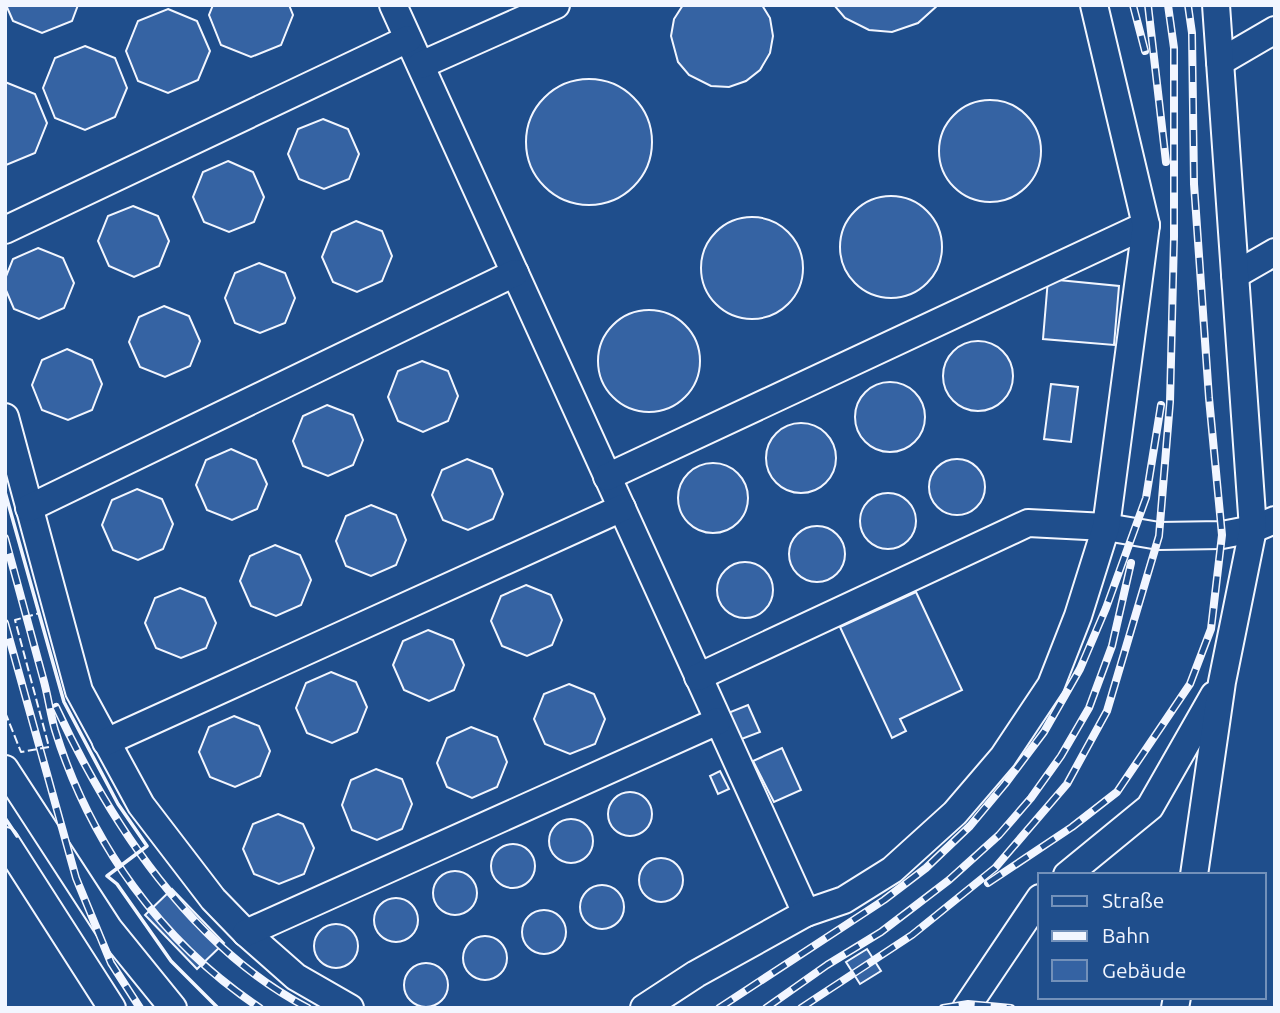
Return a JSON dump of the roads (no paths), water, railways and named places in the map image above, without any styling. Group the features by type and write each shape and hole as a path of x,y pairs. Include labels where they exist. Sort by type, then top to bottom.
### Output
{"lane":[{"path":"393,5 806,913"},
{"path":"421,65 556,5"},
{"path":"644,1008 696,974 806,913 844,900 892,870 956,813 1003,757 1051,685 1078,616 1105,527 1146,225 1094,5"},
{"path":"1194,873 1222,681 1264,524 1235,275 1216,5"},
{"path":"1220,62 1275,30"},
{"path":"5,230 408,39"},
{"path":"607,477 1146,225"},
{"path":"1235,275 1275,252"},
{"path":"29,508 515,273"},
{"path":"5,416 79,691 141,805 213,899 246,933 296,978 350,1008"},
{"path":"106,742 622,508"},
{"path":"698,677 1028,523 1105,527 1159,536 1223,535 1264,524"},
{"path":"1069,873 1150,807 1222,681"},
{"path":"246,933 718,721"},
{"path":"5,769 109,929 173,1008"},
{"path":"5,841 112,1008"},
{"path":"966,1008 1038,901"}],"railway":[{"path":"1133,5 1145,51"},
{"path":"1148,5 1166,162"},
{"path":"801,1008 912,935 995,868 1067,784 1107,711 1159,536 1170,402 1174,237 1174,48 1168,5"},
{"path":"988,883 1072,827 1117,792 1190,684 1211,629 1222,535 1194,184 1192,33 1188,5"},
{"path":"719,1008 884,900 926,868 970,826 1044,732 1080,669 1106,608 1146,498 1161,405"},
{"path":"5,538 55,730 88,812 109,850 161,921 191,953 224,982 260,1008"},
{"path":"766,1008 827,965 881,932 949,880 999,835 1031,798 1061,756 1089,708 1112,646 1131,563"},
{"path":"5,623 76,878 111,963 140,1008"},
{"path":"56,707 102,795 159,878 227,952 266,983 308,1008"},
{"path":"943,1008 968,1004 1011,1008"}]}
